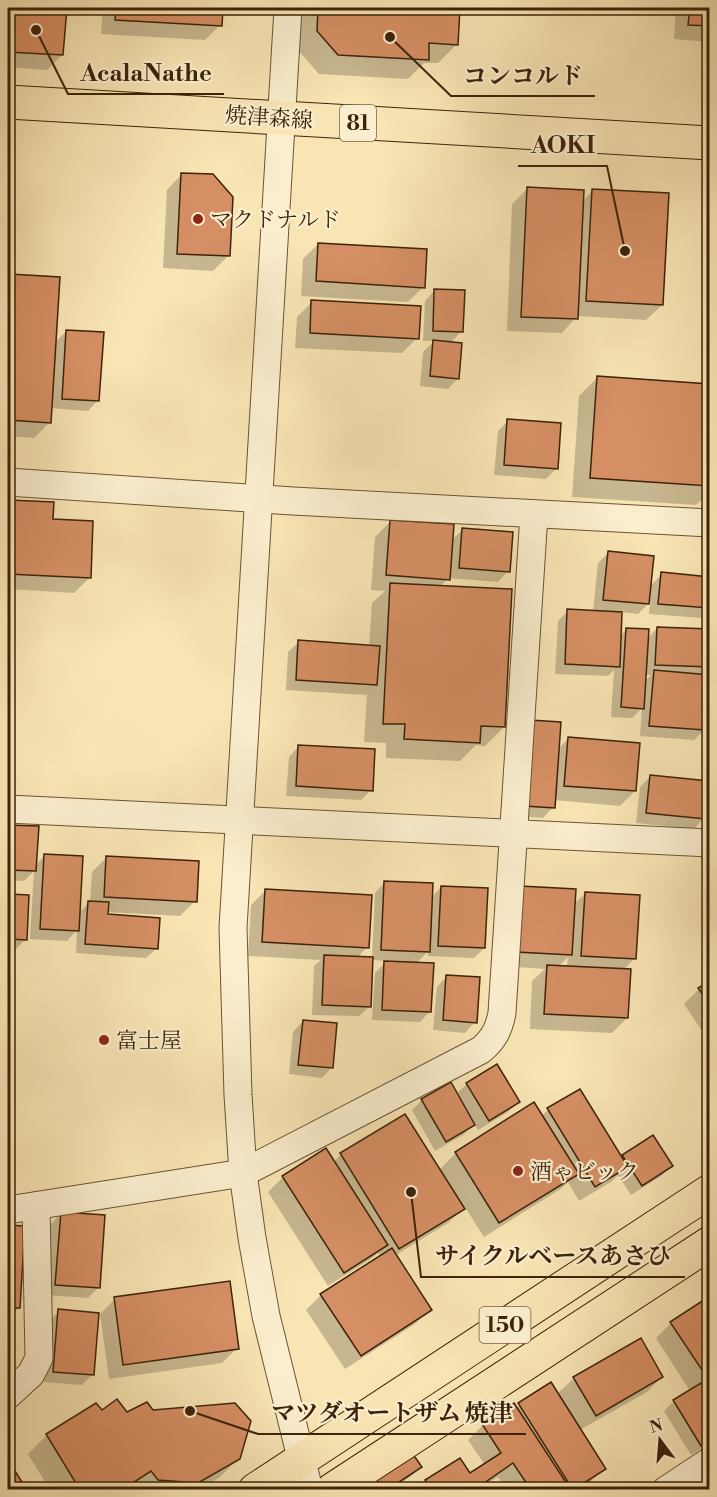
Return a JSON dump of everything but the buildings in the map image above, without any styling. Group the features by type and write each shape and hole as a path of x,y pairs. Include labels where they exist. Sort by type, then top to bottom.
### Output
{"main road":[{"name":"焼津森線","path":"8,102 710,143"},
{"name":"150","path":"255,1490 305,1475 710,1191"},
{"name":"150","path":"332,1490 710,1244"}],"street":[{"path":"288,8 233,928 238,1095 243,1173 266,1316 305,1475"},
{"path":"8,482 534,514 710,522"},
{"path":"8,1210 243,1173 481,1050 492,1040 499,1028 502,1013 534,514"},
{"path":"8,809 710,843"},
{"path":"8,1395 31,1374 39,1358 36,1206"},
{"path":"666,1490 710,1461"}],"place":[{"name":"AcalaNathe","path":"36,30"},
{"name":"コンコルド","path":"390,37"},
{"name":"マクドナルド","path":"198,219"},
{"name":"AOKI","path":"625,251"},
{"name":"富士屋","path":"104,1040"},
{"name":"酒ゃビック","path":"518,1171"},
{"name":"サイクルベースあさひ","path":"411,1192"},
{"name":"マツダオートザム 焼津","path":"190,1411"}]}
